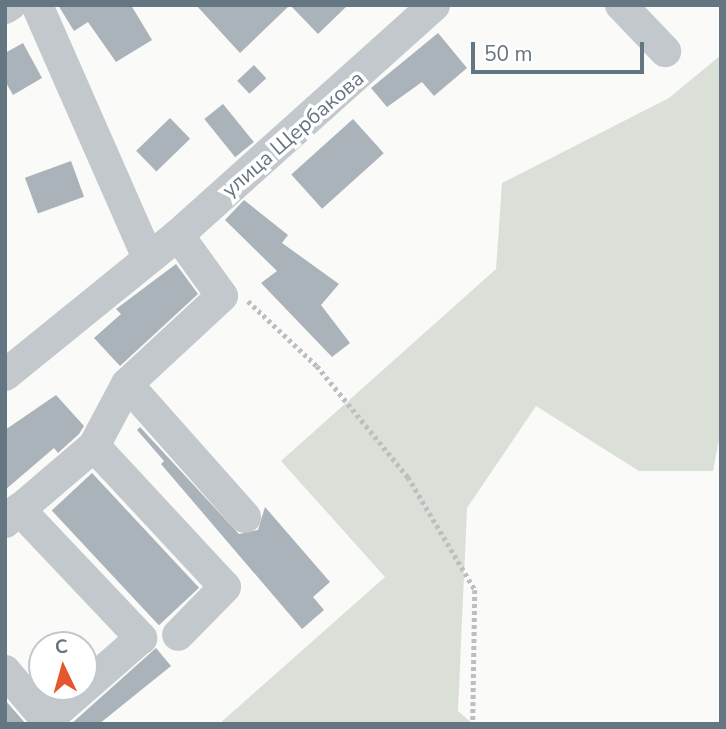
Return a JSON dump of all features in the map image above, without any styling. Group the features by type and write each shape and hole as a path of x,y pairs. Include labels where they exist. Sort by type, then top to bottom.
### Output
{"street":[{"path":"5,8 10,5"},
{"path":"37,5 148,258"},
{"name":"улица Щербакова","path":"5,375 178,234 434,5"},
{"path":"621,5 665,51"},
{"path":"5,671 49,722 141,638 12,516 94,446 127,384 222,296 178,234"},
{"path":"127,384 245,517"},
{"path":"94,446 225,587 178,635"}],"path":[{"path":"222,296 241,294 317,366 408,477 475,590 473,724"}],"shaded area":[{"path":"721,55 721,429 713,471 639,471 536,406 467,508 458,711 473,724 219,724 385,577 281,461 496,269 502,183 669,98"}],"building":[{"path":"58,5 131,5 152,40 116,62 88,22 74,31"},
{"path":"196,5 290,5 240,53"},
{"path":"290,5 348,5 318,34"},
{"path":"438,33 467,68 434,96 422,82 387,107 371,88"},
{"path":"23,43 42,78 13,95 5,81 5,53"},
{"path":"254,65 266,78 249,94 237,81"},
{"path":"223,104 254,142 235,157 204,119"},
{"path":"170,118 190,139 156,172 136,151"},
{"path":"353,119 384,153 322,209 291,175"},
{"path":"71,161 84,197 38,213 25,178"},
{"path":"244,200 288,235 282,243 339,284 321,305 350,343 332,357 261,283 277,271 225,220"},
{"path":"176,264 198,294 120,366 94,338 121,314 116,309"},
{"path":"56,395 84,426 58,453 54,448 5,490 5,430"},
{"path":"140,427 239,534 258,530 265,507 330,582 313,597 324,610 302,629 161,464 164,461 137,430"},
{"path":"92,473 199,588 159,625 52,511"},
{"path":"156,648 171,666 99,724 71,724"},
{"path":"5,700 26,724 5,724"}]}
